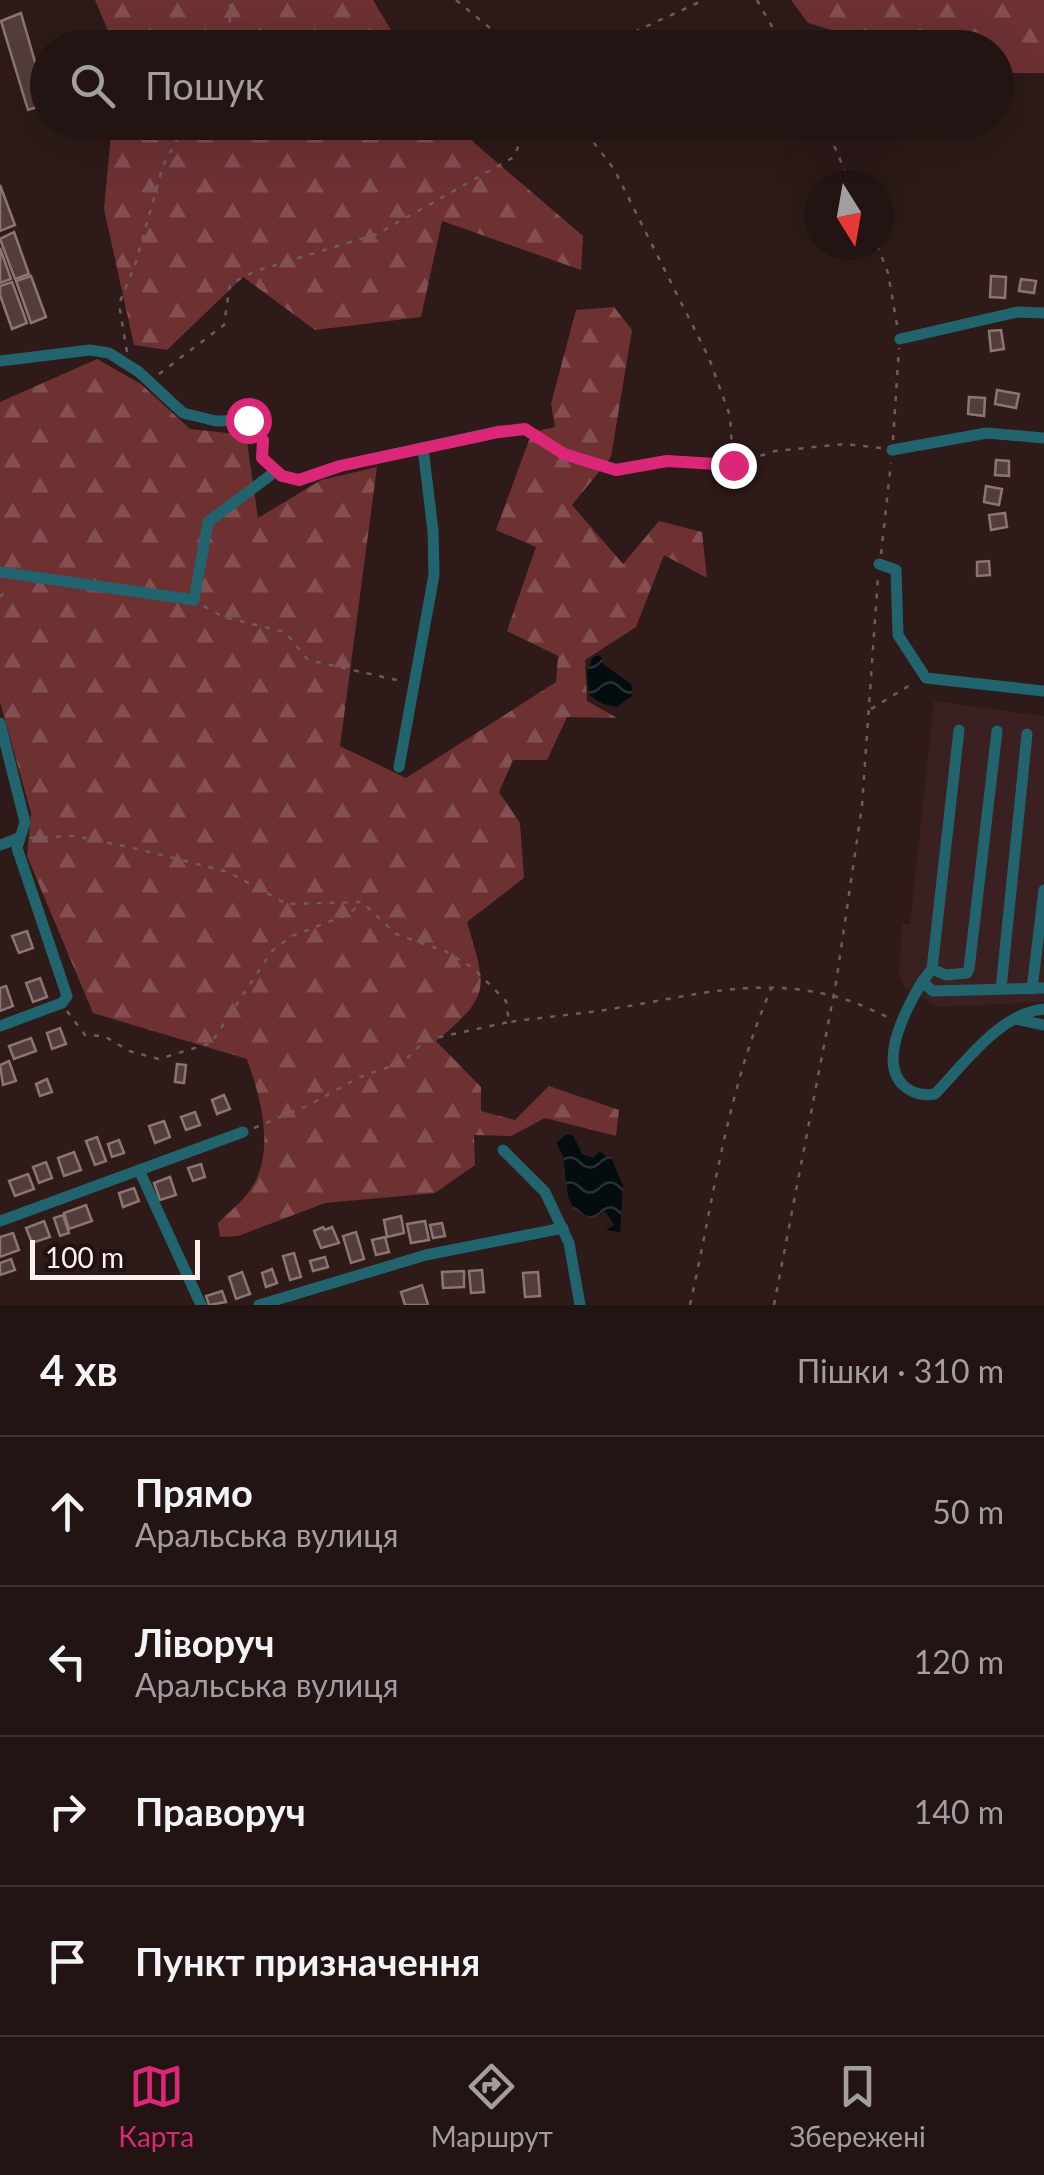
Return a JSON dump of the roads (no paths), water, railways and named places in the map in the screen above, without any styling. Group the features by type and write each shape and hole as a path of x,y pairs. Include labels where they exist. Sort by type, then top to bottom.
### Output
{"street":[{"path":"900,340 1016,312 1044,313"},
{"path":"0,361 90,350 109,353 150,381 183,413 216,421 248,420 263,440 262,458 282,476 299,480 340,466 499,432"},
{"path":"892,450 987,433 1044,438"},
{"path":"399,767 434,575 424,448"},
{"path":"0,572 194,600 208,522 276,471"},
{"path":"880,564 896,570 898,635 926,678 1044,692"},
{"path":"0,723 25,822 18,838 22,862 66,990 62,1003 0,1026"},
{"path":"959,730 932,969 902,1022 892,1061 896,1078 913,1092 934,1094 1015,1019 1044,1009"},
{"path":"932,969 946,975 961,975 970,969 997,732"},
{"path":"1001,989 1028,734"},
{"path":"0,845 18,838"},
{"path":"922,982 932,991 1038,988 1044,890"},
{"path":"1015,1019 1044,1025"},
{"path":"0,1221 243,1132"},
{"path":"503,1150 545,1192 563,1228 580,1305"},
{"path":"139,1170 200,1305"},
{"path":"259,1305 426,1255 563,1228"}],"water":[{"path":"600,655 604,665 631,684 633,695 617,707 589,695 587,671 593,657"},
{"path":"568,1133 582,1154 593,1158 600,1151 610,1155 623,1185 620,1232 606,1230 614,1225 605,1211 593,1219 574,1210 568,1196 563,1156 556,1142"}]}
